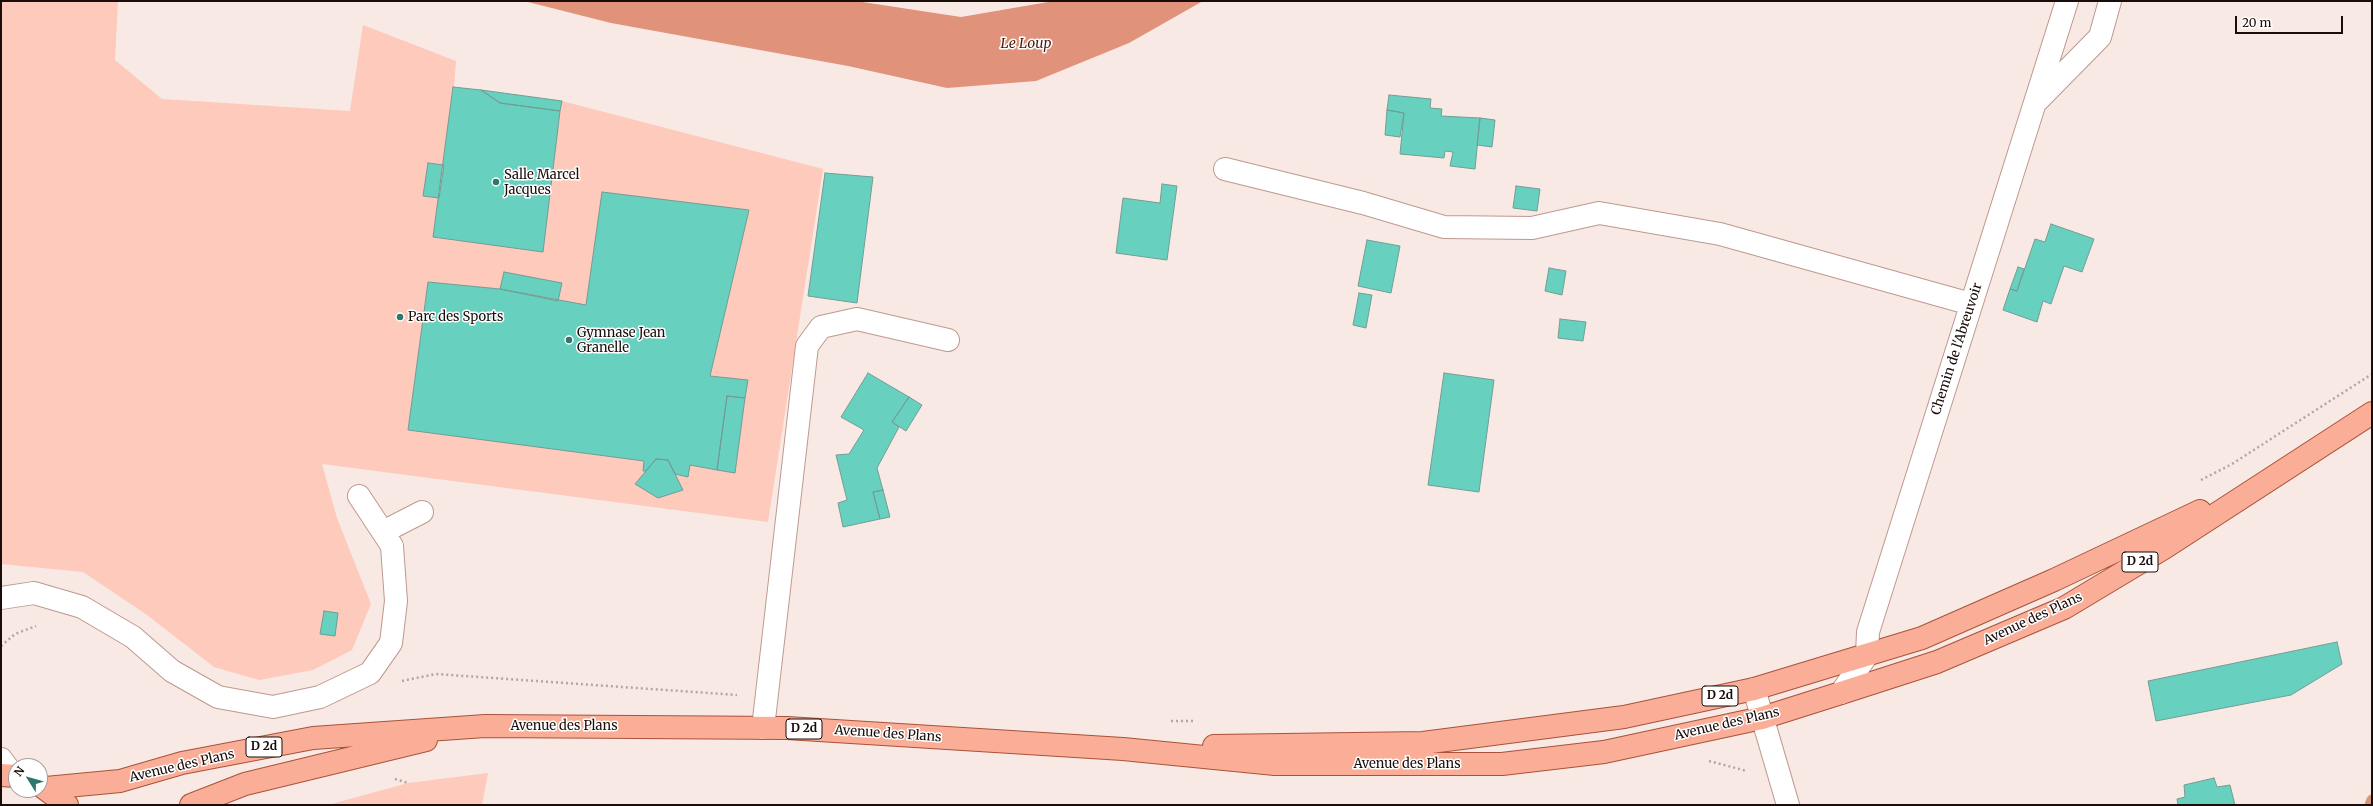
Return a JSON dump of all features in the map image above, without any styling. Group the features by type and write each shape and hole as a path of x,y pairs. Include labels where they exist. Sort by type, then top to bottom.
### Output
{"main road":[{"name":"Avenue des Plans","path":"48,786 120,781 182,764 313,738 485,726 763,728 1123,749 1275,764 1502,764 1604,752 1762,718 1937,662 2064,608 2164,548 2372,413"},
{"name":"Avenue des Plans","path":"1123,749 1423,742 1624,716 1754,688 1922,638 2054,580 2277,474"},
{"name":"Avenue des Plans","path":"191,805 246,784 485,726"},
{"path":"48,790 67,805"}],"street":[{"name":"Chemin de l'Abreuvoir","path":"1867,655 1868,632 2067,1"},
{"path":"2034,104 2100,37 2110,1"},
{"path":"1224,169 1363,203 1444,227 1532,228 1599,213 1720,234 1971,304"},
{"path":"763,728 768,697 807,346 821,327 857,319 948,340"},
{"path":"1,598 34,593 82,607 133,636 172,671 218,697 273,707 320,697 370,673 390,643 396,601 392,546 359,496"},
{"path":"383,532 422,512"},
{"path":"1841,693 1867,655"},
{"path":"1754,688 1788,805"}],"path":[{"path":"2197,482 2232,464 2372,374"},
{"path":"1,646 15,634 34,626 42,628"},
{"path":"398,682 436,674 768,697"},
{"path":"1163,721 1202,721"}],"shaded area":[{"name":"Parc des Sports","path":"1,1 118,1 115,60 162,99 350,111 363,25 456,61 454,87 562,101 823,169 768,522 322,464 337,518 371,604 352,650 313,670 259,680 214,667 147,615 83,572 1,564"},
{"path":"488,773 482,805 328,805 408,783"}],"water":[{"name":"Le Loup","path":"524,1 856,1 961,17 1054,1 1203,1 1129,43 1036,81 947,88 848,66 611,23"}],"building":[{"name":"Salle Marcel Jacques","path":"453,87 481,90 500,103 560,111 543,252 433,237"},
{"path":"481,90 562,101 560,111 500,103"},
{"path":"1389,95 1431,99 1430,108 1442,109 1441,116 1480,118 1475,169 1450,166 1453,152 1445,151 1444,158 1400,154 1404,113 1387,110"},
{"path":"1387,110 1404,113 1400,137 1385,135"},
{"path":"1480,118 1495,120 1492,147 1477,145"},
{"path":"428,163 444,165 439,198 423,196"},
{"path":"825,173 873,177 857,303 808,296"},
{"path":"1162,184 1177,186 1167,260 1116,253 1123,198 1160,203"},
{"path":"1516,186 1540,189 1537,211 1513,208"},
{"name":"Gymnase Jean Granelle","path":"602,192 749,210 710,376 748,380 745,398 727,396 717,470 690,465 688,477 675,474 668,460 656,459 646,471 643,471 644,461 408,430 428,282 500,289 586,305"},
{"path":"2051,224 2094,239 2082,272 2064,266 2051,304 2043,301 2037,322 2003,310 2010,289 2017,291 2035,239 2045,242"},
{"path":"1367,240 1400,246 1391,293 1358,286"},
{"path":"2018,267 2024,269 2017,291 2010,289"},
{"path":"1549,268 1566,271 1562,295 1545,291"},
{"path":"504,272 562,283 558,301 500,289"},
{"path":"1359,293 1372,295 1366,328 1353,325"},
{"path":"1560,319 1586,322 1583,341 1558,338"},
{"path":"868,373 909,397 892,422 899,427 877,468 883,490 873,492 880,519 843,527 838,503 847,500 836,455 849,454 864,430 841,417"},
{"path":"1444,373 1494,380 1479,492 1428,485"},
{"path":"727,396 745,398 735,473 717,470"},
{"path":"909,397 922,405 906,431 892,422"},
{"path":"656,459 668,460 683,490 658,498 635,484"},
{"path":"883,490 890,517 880,519 873,492"},
{"path":"324,611 338,613 335,636 320,634"},
{"path":"2337,642 2342,664 2291,695 2156,721 2148,681"},
{"path":"2214,778 2217,787 2230,785 2235,805 2178,805 2177,799 2185,797 2184,785"}],"waterway":[{"path":"2370,805 2372,800"}],"place":[{"name":"Salle Marcel Jacques","path":"496,182"},
{"name":"Parc des Sports","path":"400,317"},
{"name":"Gymnase Jean Granelle","path":"569,340"}]}
